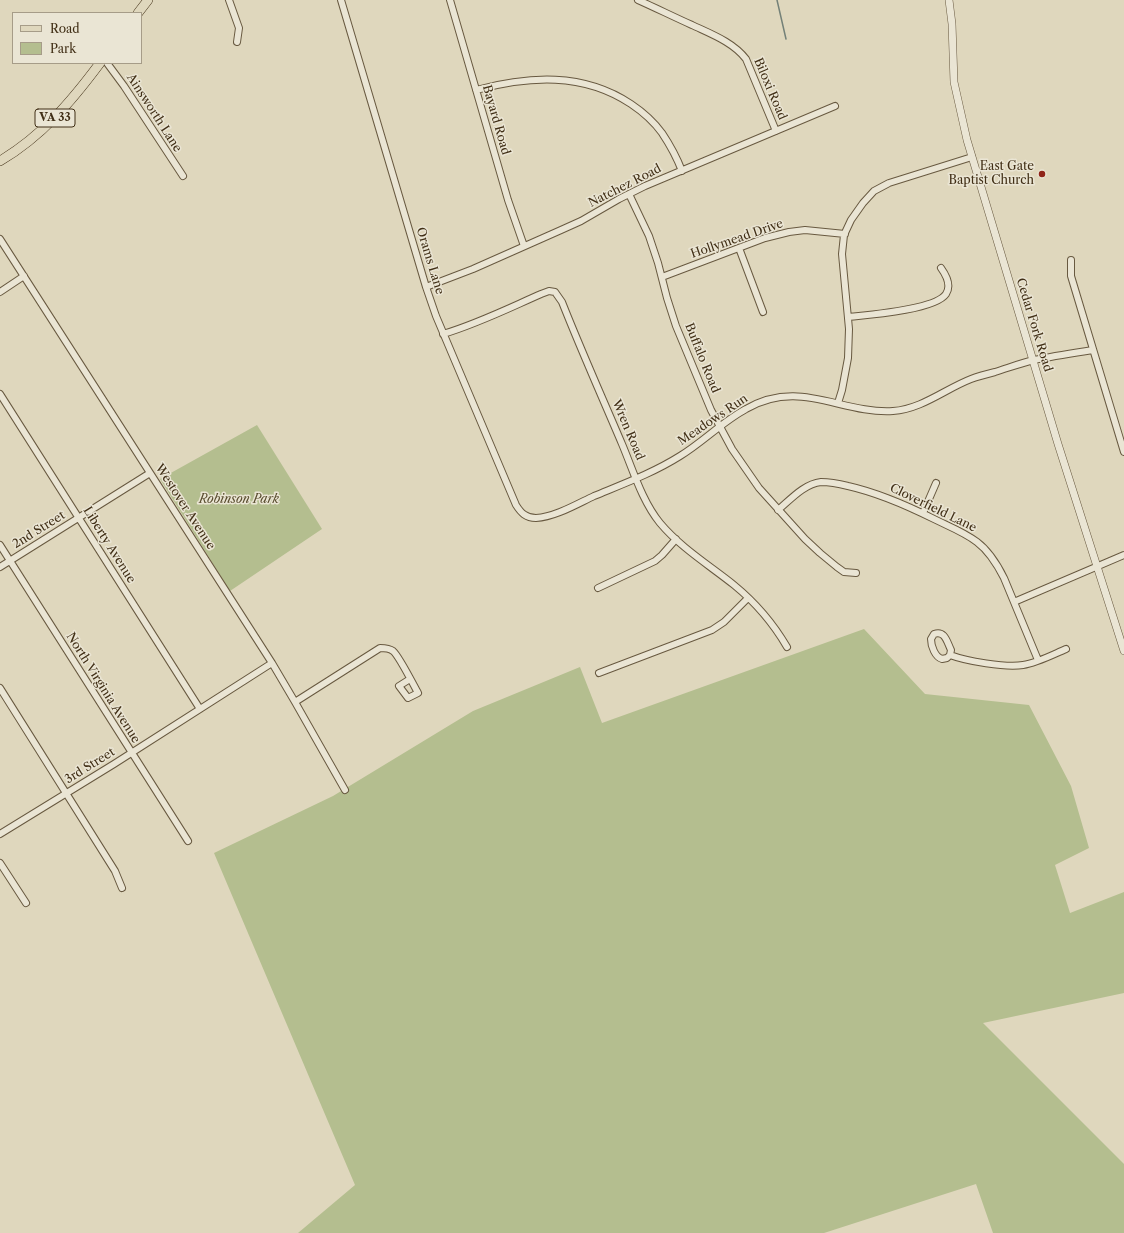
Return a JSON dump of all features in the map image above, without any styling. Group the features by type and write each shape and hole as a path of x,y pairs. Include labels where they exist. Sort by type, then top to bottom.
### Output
{"main road":[{"path":"139,12 148,0"},
{"name":"VA 33","path":"0,161 51,123 99,64"}],"street":[{"path":"229,0 239,28 237,42"},
{"name":"Orams Lane","path":"341,0 426,288 443,334 516,505 520,512 527,516"},
{"name":"Bayard Road","path":"450,0 508,200 524,246"},
{"name":"Biloxi Road","path":"638,0 720,39 741,53 754,77 776,131"},
{"name":"Cedar Fork Road","path":"949,0 952,24 954,82 967,140 1072,490 1124,650"},
{"name":"Ainsworth Lane","path":"108,64 124,86 183,176"},
{"path":"476,90 505,83 546,79 572,81 589,84 604,89 619,96 636,108 654,124 669,144 682,171"},
{"name":"Natchez Road","path":"426,288 473,269 581,221 629,194 835,106"},
{"path":"838,403 848,358 849,329 842,262 844,234 851,220 874,191 889,183 972,157"},
{"name":"Buffalo Road","path":"629,194 649,236 676,326 711,410 732,450 747,472 778,510 820,554 844,572 856,573"},
{"name":"Hollymead Drive","path":"662,277 765,238 789,232 805,230 844,234"},
{"name":"Westover Avenue","path":"0,239 272,663 296,702 345,790"},
{"path":"739,248 763,312"},
{"path":"1071,260 1071,276 1093,350 1122,438 1124,452"},
{"path":"848,317 889,313 937,301 947,293 948,289 947,276 941,268"},
{"path":"0,292 24,276"},
{"name":"Wren Road","path":"443,334 454,331 549,291 555,292 562,302 636,478 650,508 658,521 676,539 735,585 767,616 787,647"},
{"name":"Meadows Run","path":"527,516 536,518 561,511 667,464 681,456 745,409 761,402 786,396 804,396 866,409 893,411 909,408 929,400 972,379 1033,360 1093,350"},
{"name":"Liberty Avenue","path":"0,394 200,709"},
{"name":"2nd Street","path":"0,567 150,472"},
{"name":"Cloverfield Lane","path":"778,510 807,486 821,482 830,482 863,489 878,494 960,531 975,540 986,550 999,567 1038,660"},
{"path":"923,513 936,483"},
{"path":"598,588 655,561 676,539"},
{"name":"North Virginia Avenue","path":"0,545 188,841"},
{"path":"1014,602 1124,555"},
{"path":"599,673 712,630 724,622 748,598"},
{"path":"296,702 380,648 387,648 394,652 410,679"},
{"path":"950,655 1010,666 1024,665 1066,649"},
{"name":"3rd Street","path":"0,834 272,663"},
{"path":"0,688 115,871 122,888"},
{"path":"0,862 26,903"}],"green space":[{"name":"Robinson Park","path":"257,425 322,529 230,591 160,479"},
{"path":"864,629 925,694 1029,705 1071,786 1089,848 1055,865 1070,913 1124,892 1124,993 983,1023 1124,1164 1124,1233 993,1233 976,1184 824,1233 298,1233 355,1185 214,853 333,796 473,711 580,667 602,723"}],"waterway":[{"path":"777,0 786,39"}],"place":[{"name":"East Gate Baptist Church","path":"1042,174"}]}
